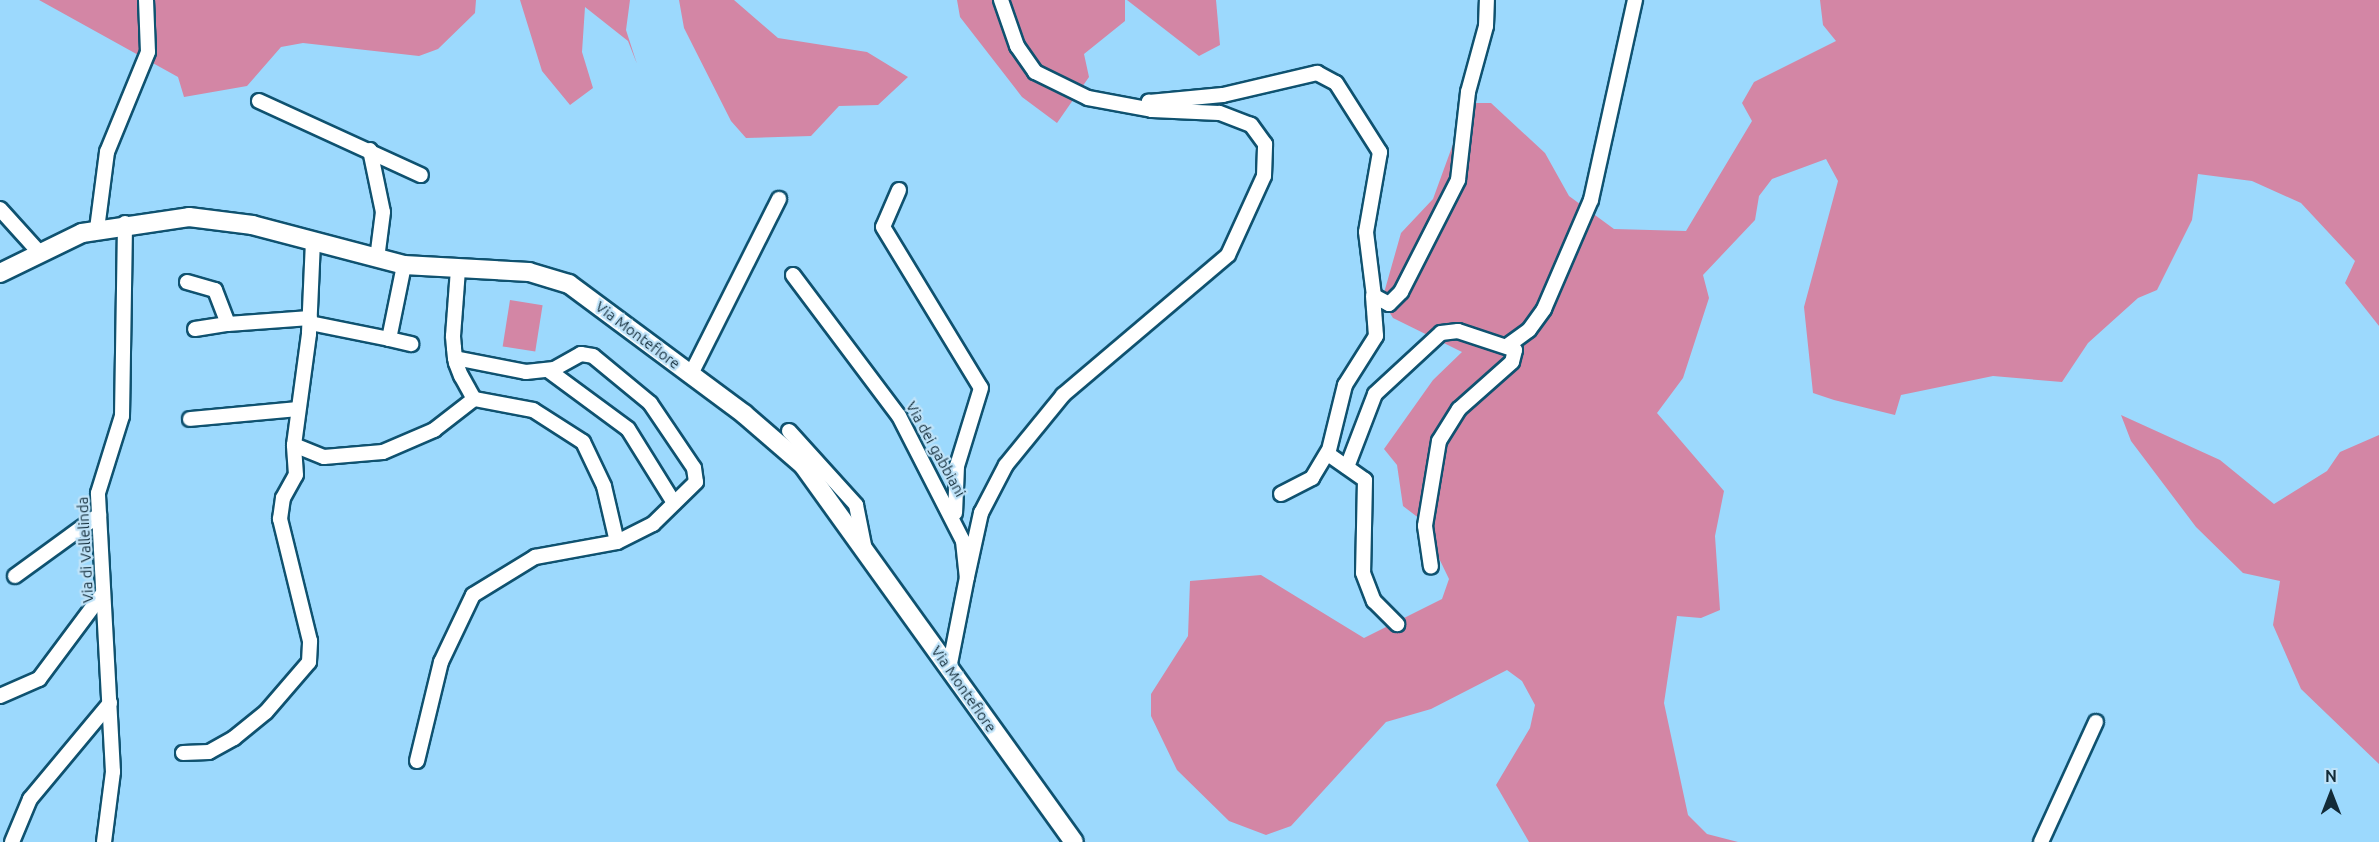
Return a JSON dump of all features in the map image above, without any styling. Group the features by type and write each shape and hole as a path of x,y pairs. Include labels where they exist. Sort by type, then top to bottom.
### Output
{"main road":[{"name":"Via Montefiore","path":"0,273 38,251 97,229 125,223 206,218 313,241 404,265 529,272 561,280 691,374 798,460 1074,842"}],"street":[{"path":"97,229 106,152 148,52 146,0"},
{"path":"967,577 981,513 1006,465 1063,395 1228,255 1262,181 1265,144 1251,125 1220,113 1152,111 1088,98 1035,72 1017,46 1001,0"},
{"path":"1372,285 1380,304 1398,297 1454,190 1487,0"},
{"path":"1507,346 1529,330 1544,309 1588,206 1635,0"},
{"path":"1152,111 1149,102 1157,99 1223,95 1317,74 1334,80 1380,152 1365,215 1376,336 1345,385 1328,451 1312,478 1281,494"},
{"path":"259,101 421,175"},
{"path":"370,150 383,212 377,259"},
{"path":"898,190 883,227 981,388 957,466 955,521"},
{"path":"691,374 779,199"},
{"path":"0,209 38,251"},
{"name":"Via di Vallelinda","path":"104,842 113,789 99,515 101,471 122,416 125,223"},
{"path":"183,753 209,752 234,738 266,712 309,662 310,641 280,519 283,498 296,474 294,446 310,321 313,241"},
{"path":"389,339 404,265"},
{"path":"458,269 455,358 474,399"},
{"name":"Via dei gabbiani","path":"793,274 896,410 955,521 967,552 967,577 949,669"},
{"path":"187,282 215,290 228,324"},
{"path":"195,329 228,324 310,321 411,344"},
{"path":"1347,467 1375,394 1441,333 1458,331 1515,350 1515,358 1466,401 1439,441 1425,526 1431,567"},
{"path":"417,761 441,662 473,595 535,557 617,542 650,526 695,484 696,471 638,390 587,354 548,370 511,371 455,358"},
{"path":"548,370 628,429 674,503"},
{"path":"294,446 324,457 383,452 434,430 474,399 533,410 576,435 604,486 617,542"},
{"path":"190,419 297,409"},
{"path":"789,431 856,505 865,550"},
{"path":"1328,451 1331,461 1347,467 1365,480 1368,495 1362,566 1367,587 1397,624"},
{"path":"15,576 99,515"},
{"path":"0,696 36,682 104,593"},
{"path":"12,842 30,799 110,703"},
{"path":"2041,841 2096,722"}],"shaded area":[{"path":"39,0 476,0 475,13 438,49 419,56 303,43 281,47 247,86 184,97 178,77"},
{"path":"520,0 630,0 626,30 637,64 628,41 585,7 582,52 593,88 570,105 542,71"},
{"path":"679,0 734,0 778,38 867,52 908,77 878,105 839,106 811,136 746,138 731,121 684,28"},
{"path":"957,0 1125,0 1125,21 1084,54 1089,77 1057,123 1022,97 960,17"},
{"path":"1127,0 1216,0 1220,45 1199,56"},
{"path":"1820,0 2379,0 2379,326 2345,283 2355,261 2301,203 2252,181 2198,174 2192,220 2157,290 2138,298 2088,343 2062,382 1993,376 1901,395 1895,415 1813,393 1804,307 1838,181 1826,159 1772,179 1759,196 1755,220 1703,275 1709,298 1683,378 1657,413 1724,491 1715,536 1720,610 1701,618 1677,616 1664,703 1688,815 1707,834 1738,842 1529,842 1496,785 1530,728 1535,705 1522,681 1507,670 1431,709 1386,722 1291,826 1266,835 1229,821 1177,770 1151,716 1151,694 1188,636 1190,581 1261,575 1364,638 1442,599 1449,579 1420,519 1403,506 1397,465 1384,449 1433,380 1462,352 1393,318 1382,300 1401,233 1433,199 1468,103 1491,103 1545,153 1569,196 1614,229 1686,231 1752,121 1742,103 1754,82 1836,41 1823,25"},
{"path":"510,300 543,305 535,352 503,346"},
{"path":"2121,415 2220,460 2274,504 2327,471 2340,452 2379,435 2379,764 2301,689 2273,625 2280,581 2243,573 2196,527 2131,441"}]}
